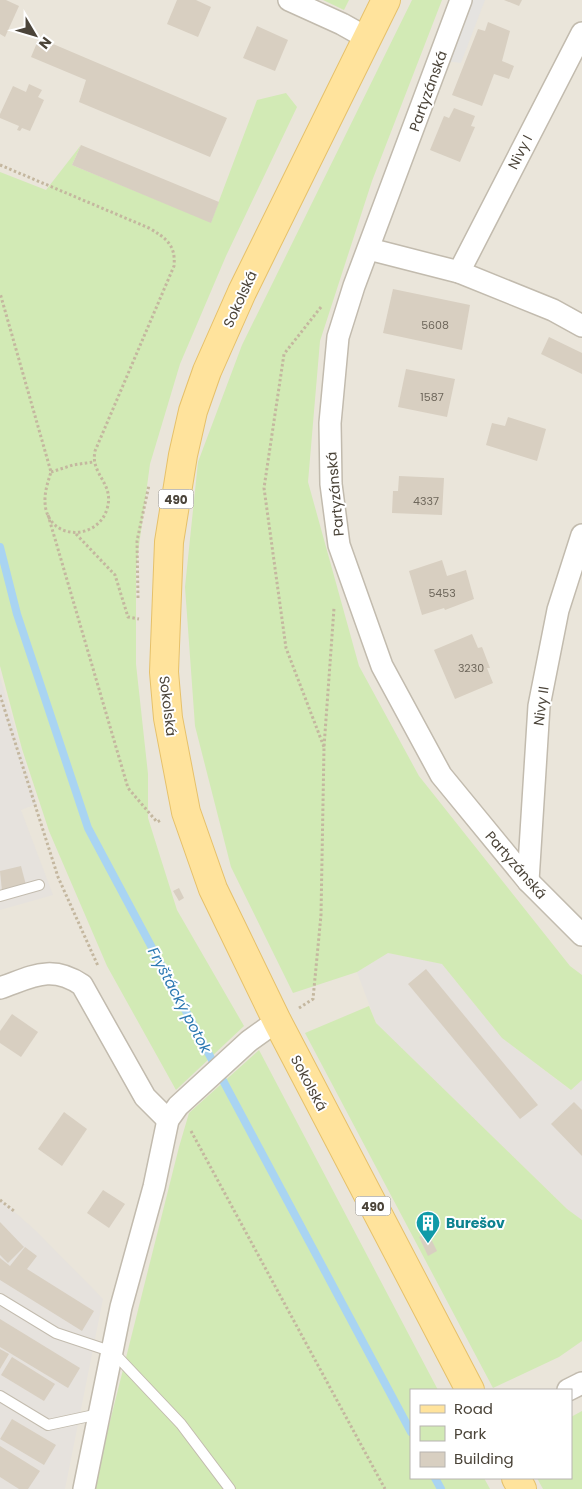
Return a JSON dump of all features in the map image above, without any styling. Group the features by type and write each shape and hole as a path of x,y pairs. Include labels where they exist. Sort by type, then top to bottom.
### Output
{"main road":[{"name":"Sokolská","path":"386,0 242,292 207,371 196,403 183,455 169,542 151,621 164,672 168,718 186,812 213,889 277,1022 469,1389"}],"street":[{"path":"289,0 342,24 366,38"},
{"name":"Partyzánská","path":"461,0 354,286 338,337 330,423 331,484 339,545 382,666 441,775 528,881 582,935"},
{"name":"Nivy I","path":"458,272 582,33"},
{"path":"369,249 458,272 552,310 582,326"},
{"name":"Nivy II","path":"528,881 539,706 558,610 582,535"},
{"path":"0,988 50,973 65,975 82,985 146,1097 176,1109"},
{"path":"84,1489 121,1307 176,1109 249,1041 277,1022"},
{"path":"570,1389 582,1383"}],"lane":[{"path":"0,896 39,885"},
{"path":"0,1299 56,1333 113,1352 181,1424 230,1489"},
{"path":"0,1396 48,1425 100,1414"}],"path":[{"path":"0,165 150,228 168,240 174,249 174,266 95,451 93,462 109,494 107,509 100,523 89,531 76,534"},
{"path":"324,748 286,648 264,488 284,354 330,296 354,286"},
{"path":"0,293 51,472 45,492 47,512 128,788 157,822 186,812"},
{"path":"51,472 93,462"},
{"path":"138,599 138,542 149,484"},
{"path":"47,512 56,524 76,534 115,575 128,617 151,621"},
{"path":"277,1022 313,1000 320,915 324,748 335,603"},
{"path":"138,609 151,621"},
{"path":"138,628 151,621"},
{"path":"0,695 58,877 101,972"},
{"path":"176,1109 385,1489"},
{"path":"0,1200 14,1210"}],"shaded area":[{"path":"0,0 582,0 582,1489 0,1489"},
{"path":"461,0 485,0 461,63 438,60"},
{"path":"0,677 37,804 21,810 53,895 0,910"},
{"path":"388,953 442,964 502,1038 570,1090 582,1080 582,1220 567,1209 376,1023 357,972"},
{"path":"0,1199 36,1231 103,1299 65,1489 0,1489"}],"green space":[{"path":"323,0 349,0 344,10"},
{"path":"412,0 442,0 372,181 320,341 308,482 359,666 419,776 570,966 582,975 582,1080 571,1090 502,1038 442,964 388,953 357,972 293,993 231,867 195,726 185,587 198,462 242,345"},
{"path":"286,93 297,107 226,256 180,364 150,464 136,568 136,664 148,774 148,818 177,910 244,1026 176,1090 107,966 49,831 22,749 0,666 0,172 46,190 81,145 72,165 211,222 257,100"},
{"path":"369,1006 376,1023 567,1209 582,1220 582,1341 559,1357 493,1388 305,1033"},
{"path":"259,1050 437,1389 410,1389 410,1479 485,1479 490,1489 93,1489 189,1113"},
{"path":"582,1411 582,1489 543,1489 538,1479 572,1479 572,1416"}],"building":[{"path":"0,0 6,0 19,6 5,37 0,34"},
{"path":"177,0 196,0 211,7 198,37 167,24"},
{"path":"504,0 522,0 519,6"},
{"path":"488,22 510,31 502,61 514,66 509,79 494,74 482,106 452,95 478,29 485,31"},
{"path":"257,26 288,40 275,71 243,58"},
{"path":"39,38 227,118 210,157 79,102 86,80 31,57"},
{"path":"29,84 42,90 38,97 44,100 30,131 22,128 20,131 17,130 19,126 0,118 0,114 13,86 26,92"},
{"path":"454,108 475,116 471,126 475,127 460,162 430,150 444,116 449,118"},
{"path":"81,145 219,202 211,223 72,165"},
{"path":"393,289 470,305 462,350 383,333"},
{"path":"549,337 582,353 582,374 541,354"},
{"path":"406,369 455,379 447,417 398,407"},
{"path":"508,417 546,429 537,461 486,445 492,423 505,426"},
{"path":"399,476 444,478 442,515 392,513 393,491 398,491"},
{"path":"442,560 447,576 466,570 474,599 445,610 444,608 422,615 409,571"},
{"path":"472,634 478,648 482,647 490,668 487,668 493,683 455,699 434,650"},
{"path":"21,866 26,885 2,891 0,871"},
{"path":"179,888 184,898 179,901 173,891"},
{"path":"426,969 538,1105 520,1119 408,984"},
{"path":"12,1014 38,1032 21,1057 0,1043 0,1031"},
{"path":"574,1102 582,1110 582,1156 551,1124"},
{"path":"64,1112 87,1129 62,1166 38,1149"},
{"path":"103,1190 125,1204 109,1228 87,1213"},
{"path":"0,1222 24,1247 8,1263 0,1255"},
{"name":"Burešov","path":"428,1233 437,1251 428,1256 419,1237"},
{"path":"25,1247 37,1256 27,1269 94,1311 82,1331 0,1280 0,1258 10,1266"},
{"path":"0,1319 80,1368 68,1388 0,1347"},
{"path":"0,1349 9,1354 0,1369"},
{"path":"12,1357 55,1384 44,1401 1,1375"},
{"path":"12,1419 56,1445 44,1465 0,1439"},
{"path":"0,1446 40,1471 28,1489 19,1489 0,1477"}],"waterway":[{"name":"Fryštácký potok","path":"0,547 17,614 88,828 410,1430"},
{"name":"Fryštácký potok","path":"436,1479 441,1489"}],"place":[{"name":"Burešov","path":"428,1244"}]}
